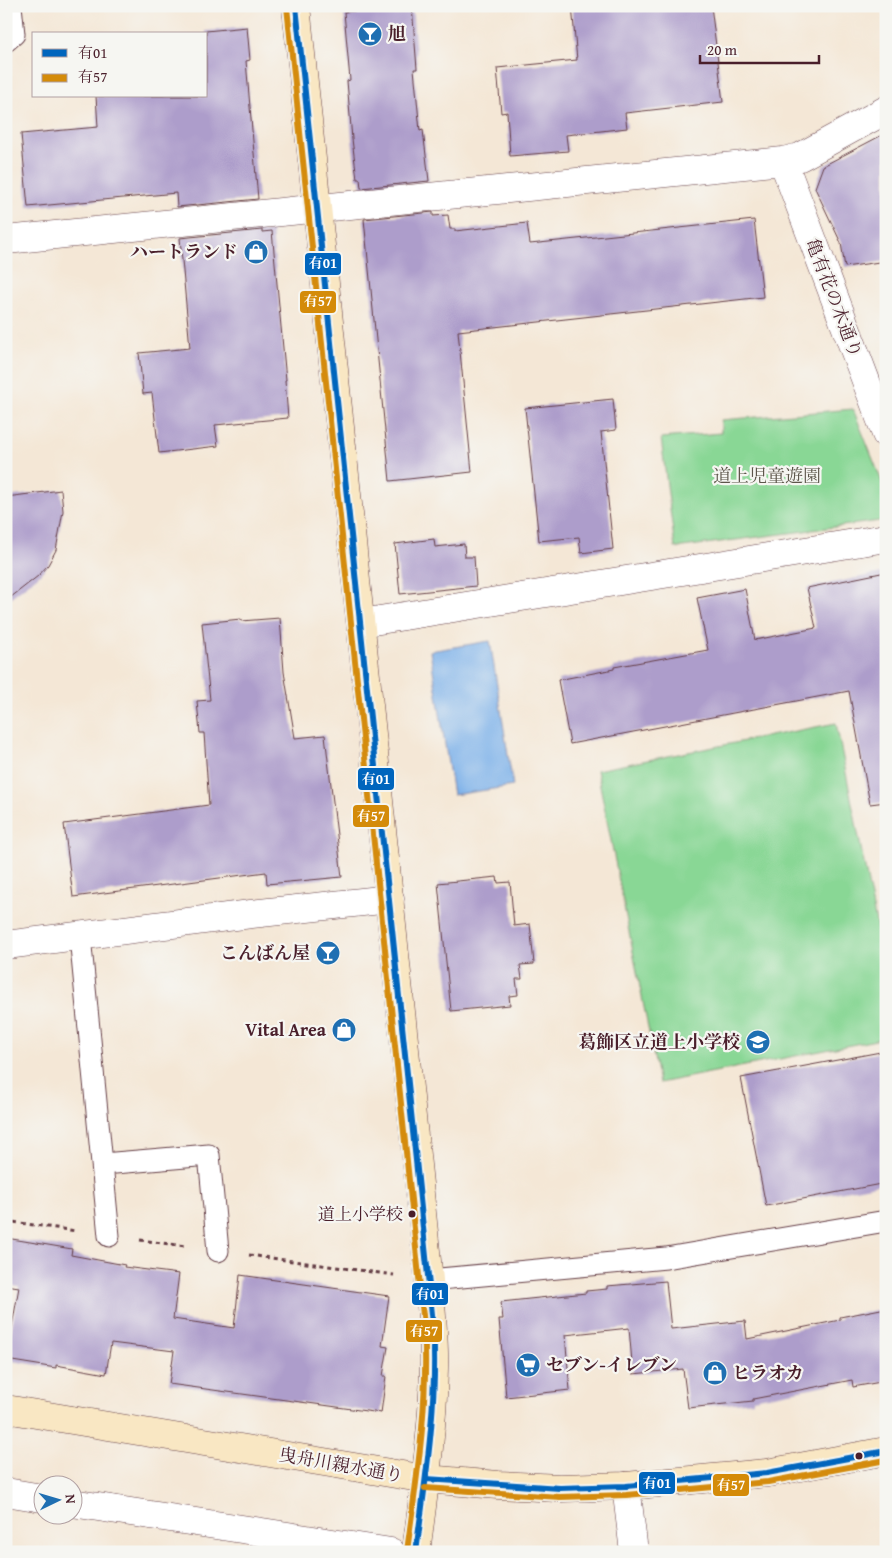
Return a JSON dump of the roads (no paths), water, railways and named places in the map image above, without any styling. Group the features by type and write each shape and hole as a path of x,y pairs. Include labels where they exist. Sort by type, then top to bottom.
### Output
{"main road":[{"path":"296,6 429,1280 434,1367 426,1479 416,1552"},
{"name":"曳舟川親水通り","path":"6,1409 426,1479 498,1485 560,1488 626,1486 768,1473 886,1452"}],"street":[{"path":"6,240 782,161 800,157 886,110"},
{"name":"亀有花の木通り","path":"782,161 886,434"},
{"path":"361,623 886,538"},
{"path":"6,945 251,914 390,899"},
{"path":"626,1486 634,1552"},
{"path":"6,1492 32,1496"},
{"path":"82,1505 391,1552"}],"lane":[{"path":"6,41 14,34 11,6"},
{"path":"80,936 109,1236"},
{"path":"103,1164 209,1155 218,1251"},
{"path":"429,1280 666,1258 886,1221"}],"water":[{"path":"490,641 513,786 453,795 430,651"}],"place":[{"name":"旭","path":"370,34"},
{"name":"ハートランド","path":"256,252"},
{"name":"こんばん屋","path":"328,953"},
{"name":"Vital Area","path":"344,1030"},
{"name":"葛飾区立道上小学校","path":"758,1042"},
{"name":"道上小学校","path":"412,1214"},
{"name":"セブン-イレブン","path":"528,1365"},
{"name":"ヒラオカ","path":"715,1373"}],"park label":[{"name":"道上児童遊園","path":"767,476"}]}
